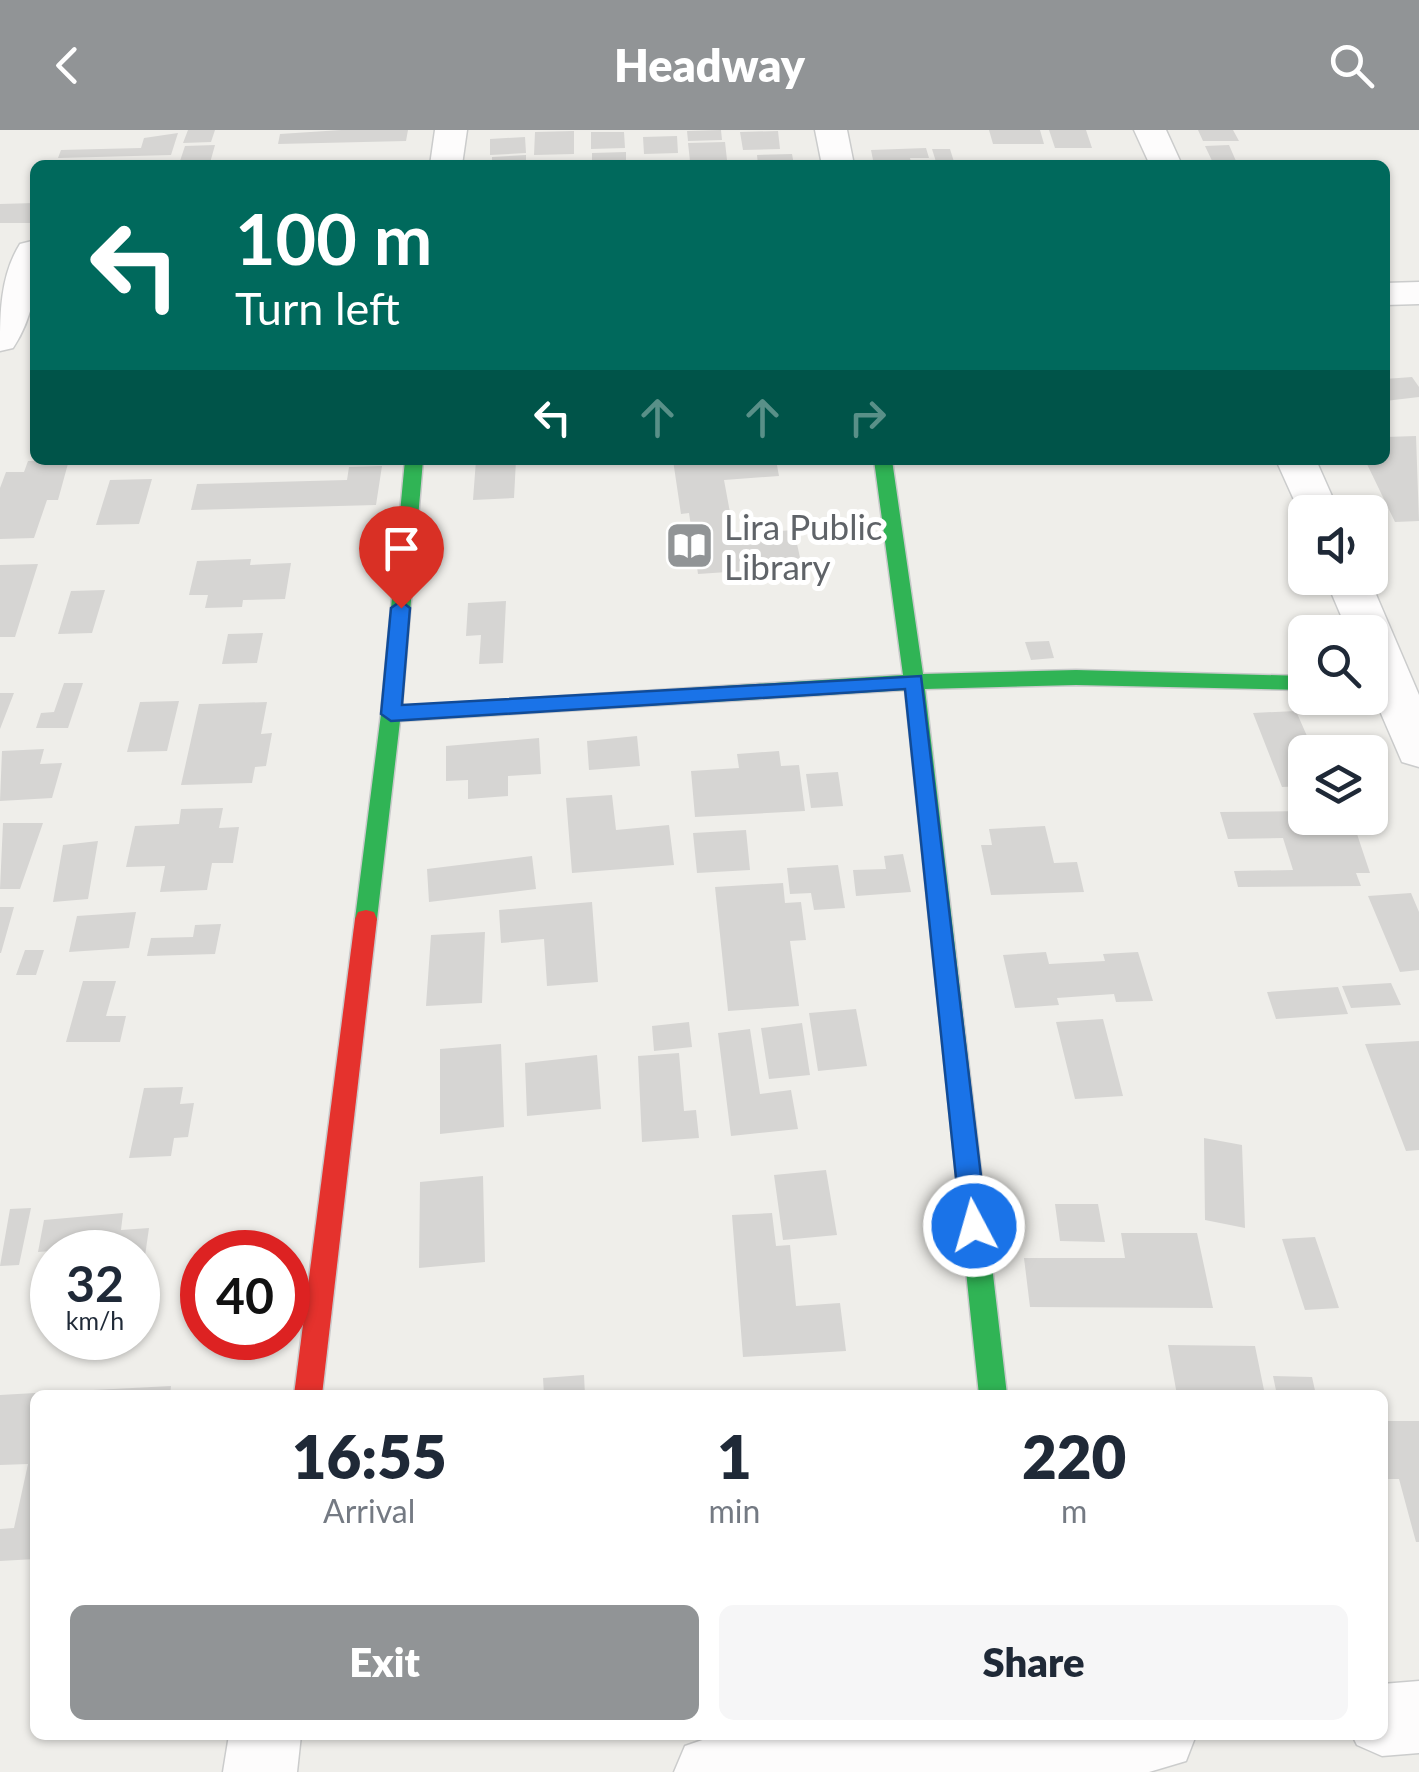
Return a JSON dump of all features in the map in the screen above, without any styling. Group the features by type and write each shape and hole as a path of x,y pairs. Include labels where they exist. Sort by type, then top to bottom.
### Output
{"street":[{"path":"447,160 451,130"},
{"path":"831,130 837,160"},
{"path":"1150,130 1164,160"},
{"path":"15,326 30,261"},
{"path":"1390,294 1419,293"},
{"path":"309,1390 391,714 414,465"},
{"path":"885,465 914,681 992,1390"},
{"path":"1298,465 1312,495"},
{"path":"391,714 914,681 1172,675 1288,682"},
{"path":"1388,701 1419,750"},
{"path":"1388,1720 1419,1717"},
{"path":"260,1772 264,1740"},
{"path":"712,1772 1024,1740"}],"building":[{"path":"188,130 215,130 211,142 183,143"},
{"path":"408,130 406,141 278,144 280,134"},
{"path":"721,130 722,140 688,141 687,131"},
{"path":"989,130 1040,130 1044,144 993,144"},
{"path":"1049,130 1086,130 1092,148 1055,148"},
{"path":"1198,130 1233,130 1239,141 1203,141"},
{"path":"574,131 574,154 534,155 535,132"},
{"path":"778,131 780,149 743,150 740,132"},
{"path":"591,132 624,132 625,148 591,149"},
{"path":"178,133 171,155 58,158 61,150 141,148 144,138"},
{"path":"677,136 678,153 644,154 643,137"},
{"path":"525,137 526,153 490,155 490,139"},
{"path":"725,142 727,160 690,160 688,143"},
{"path":"215,145 211,160 180,160 185,146"},
{"path":"1229,145 1236,160 1212,160 1205,146"},
{"path":"926,148 929,158 873,160 871,150"},
{"path":"932,149 950,149 953,160 935,160"},
{"path":"626,152 626,160 592,160 592,153"},
{"path":"792,154 793,160 758,160 757,155"},
{"path":"526,155 526,160 492,160"},
{"path":"30,203 30,223 0,223 0,204"},
{"path":"1412,377 1419,387 1419,397 1390,400 1390,379"},
{"path":"1416,436 1419,521 1395,522 1388,508 1388,495 1382,495 1367,465 1390,465 1390,437"},
{"path":"28,461 30,465 68,465 58,500 47,500 34,538 0,539 0,488 6,472 24,472"},
{"path":"476,465 516,465 514,498 473,500"},
{"path":"674,465 777,465 779,476 724,480 734,534 794,530 802,567 698,574 689,513 681,514"},
{"path":"382,466 376,505 191,510 197,484 347,480 349,467"},
{"path":"152,479 139,524 96,525 110,480"},
{"path":"251,559 250,565 291,563 285,599 243,600 242,607 205,608 208,595 189,595 197,561"},
{"path":"38,564 15,637 0,637 0,565"},
{"path":"105,590 92,633 58,634 71,591"},
{"path":"506,601 503,663 479,664 481,635 466,636 468,603"},
{"path":"263,633 257,663 222,664 228,634"},
{"path":"1049,641 1054,658 1031,660 1025,642"},
{"path":"64,683 83,683 68,728 36,728 41,713 54,712"},
{"path":"0,693 14,693 0,729"},
{"path":"179,701 167,751 127,752 140,702"},
{"path":"267,702 261,734 272,733 266,766 255,767 252,783 181,785 199,704"},
{"path":"1288,711 1288,715 1298,715 1307,735 1288,735 1288,787 1282,787 1253,713"},
{"path":"637,736 640,766 589,770 587,741"},
{"path":"539,738 541,774 508,776 508,796 468,799 468,780 446,781 446,746"},
{"path":"44,749 40,764 62,763 52,798 0,801 2,751"},
{"path":"779,751 781,766 799,765 805,811 695,817 691,771 739,768 737,754"},
{"path":"838,772 843,806 811,808 806,774"},
{"path":"612,795 616,830 669,825 674,865 572,873 566,798"},
{"path":"223,808 219,828 239,827 233,863 212,863 207,890 160,892 165,866 126,867 135,826 179,824 181,809"},
{"path":"1288,811 1288,835 1357,835 1370,873 1356,873 1361,886 1238,887 1234,871 1293,870 1283,838 1228,839 1220,812"},
{"path":"3,823 43,823 20,889 0,889"},
{"path":"1045,826 1054,863 1077,862 1084,892 991,895 981,845 992,845 989,829"},
{"path":"746,830 750,870 697,873 693,833"},
{"path":"98,841 88,899 53,902 63,845"},
{"path":"903,854 911,892 856,896 853,870 886,869 884,856"},
{"path":"532,856 536,889 429,902 427,869"},
{"path":"838,865 845,908 814,910 811,893 790,894 787,868"},
{"path":"783,883 785,903 801,902 806,940 790,941 799,1006 728,1011 715,887"},
{"path":"1411,893 1419,912 1419,970 1400,972 1368,896"},
{"path":"592,902 598,982 547,986 544,939 501,943 499,910"},
{"path":"0,907 14,907 1,953 0,953"},
{"path":"136,912 129,948 69,952 77,916"},
{"path":"221,924 215,954 147,956 151,938 193,937 195,925"},
{"path":"485,932 482,1003 426,1006 431,935"},
{"path":"25,950 44,950 36,975 16,975"},
{"path":"1046,952 1049,964 1105,961 1103,954 1138,952 1153,1001 1116,1002 1114,994 1057,998 1059,1005 1015,1008 1003,955"},
{"path":"83,981 116,981 106,1016 126,1016 120,1042 66,1042"},
{"path":"1391,983 1401,1005 1351,1008 1342,986"},
{"path":"1338,987 1348,1014 1276,1019 1267,992"},
{"path":"856,1009 867,1066 818,1071 809,1013"},
{"path":"1103,1019 1123,1096 1075,1099 1056,1022"},
{"path":"689,1022 692,1047 654,1051 652,1026"},
{"path":"802,1023 810,1075 769,1079 761,1028"},
{"path":"750,1029 760,1094 791,1090 798,1129 731,1136 718,1033"},
{"path":"1419,1041 1419,1150 1406,1151 1365,1044"},
{"path":"501,1044 504,1127 440,1134 440,1049"},
{"path":"679,1053 684,1111 696,1110 699,1138 642,1142 638,1056"},
{"path":"597,1055 601,1109 527,1116 525,1063"},
{"path":"183,1087 180,1104 194,1103 188,1137 174,1138 171,1156 129,1158 144,1088"},
{"path":"1204,1138 1242,1145 1245,1228 1205,1220"},
{"path":"826,1170 837,1235 783,1240 774,1175"},
{"path":"483,1176 485,1262 419,1268 420,1182"},
{"path":"1055,1204 1098,1204 1105,1242 1060,1241"},
{"path":"31,1208 19,1265 0,1266 10,1209"},
{"path":"123,1213 121,1230 42,1230 44,1220"},
{"path":"772,1213 776,1246 790,1245 796,1306 840,1303 846,1351 743,1357 732,1215"},
{"path":"1121,1233 1197,1233 1213,1308 1030,1307 1024,1258 1125,1258"},
{"path":"1315,1237 1339,1308 1305,1310 1282,1239"},
{"path":"1168,1345 1255,1346 1264,1390 1176,1390"},
{"path":"584,1375 585,1390 544,1390 543,1378"},
{"path":"1273,1376 1312,1377 1315,1390 1276,1390"},
{"path":"171,1386 171,1390 94,1390"},
{"path":"30,1393 30,1559 0,1561 0,1529 14,1528 28,1464 0,1465 0,1395"},
{"path":"1388,1421 1419,1421 1419,1542 1416,1542 1399,1479 1388,1479"}],"traffic: fast":[{"path":"366,919 391,714 414,465"},
{"path":"884,465 914,681 992,1390"},
{"path":"391,714 962,680 1191,678 1288,682"}],"traffic: jam":[{"path":"309,1390 366,919"}],"place":[{"name":"Lira Public Library","path":"689,546"}],"route":[{"path":"401,608 391,714 914,681 974,1226"}]}
